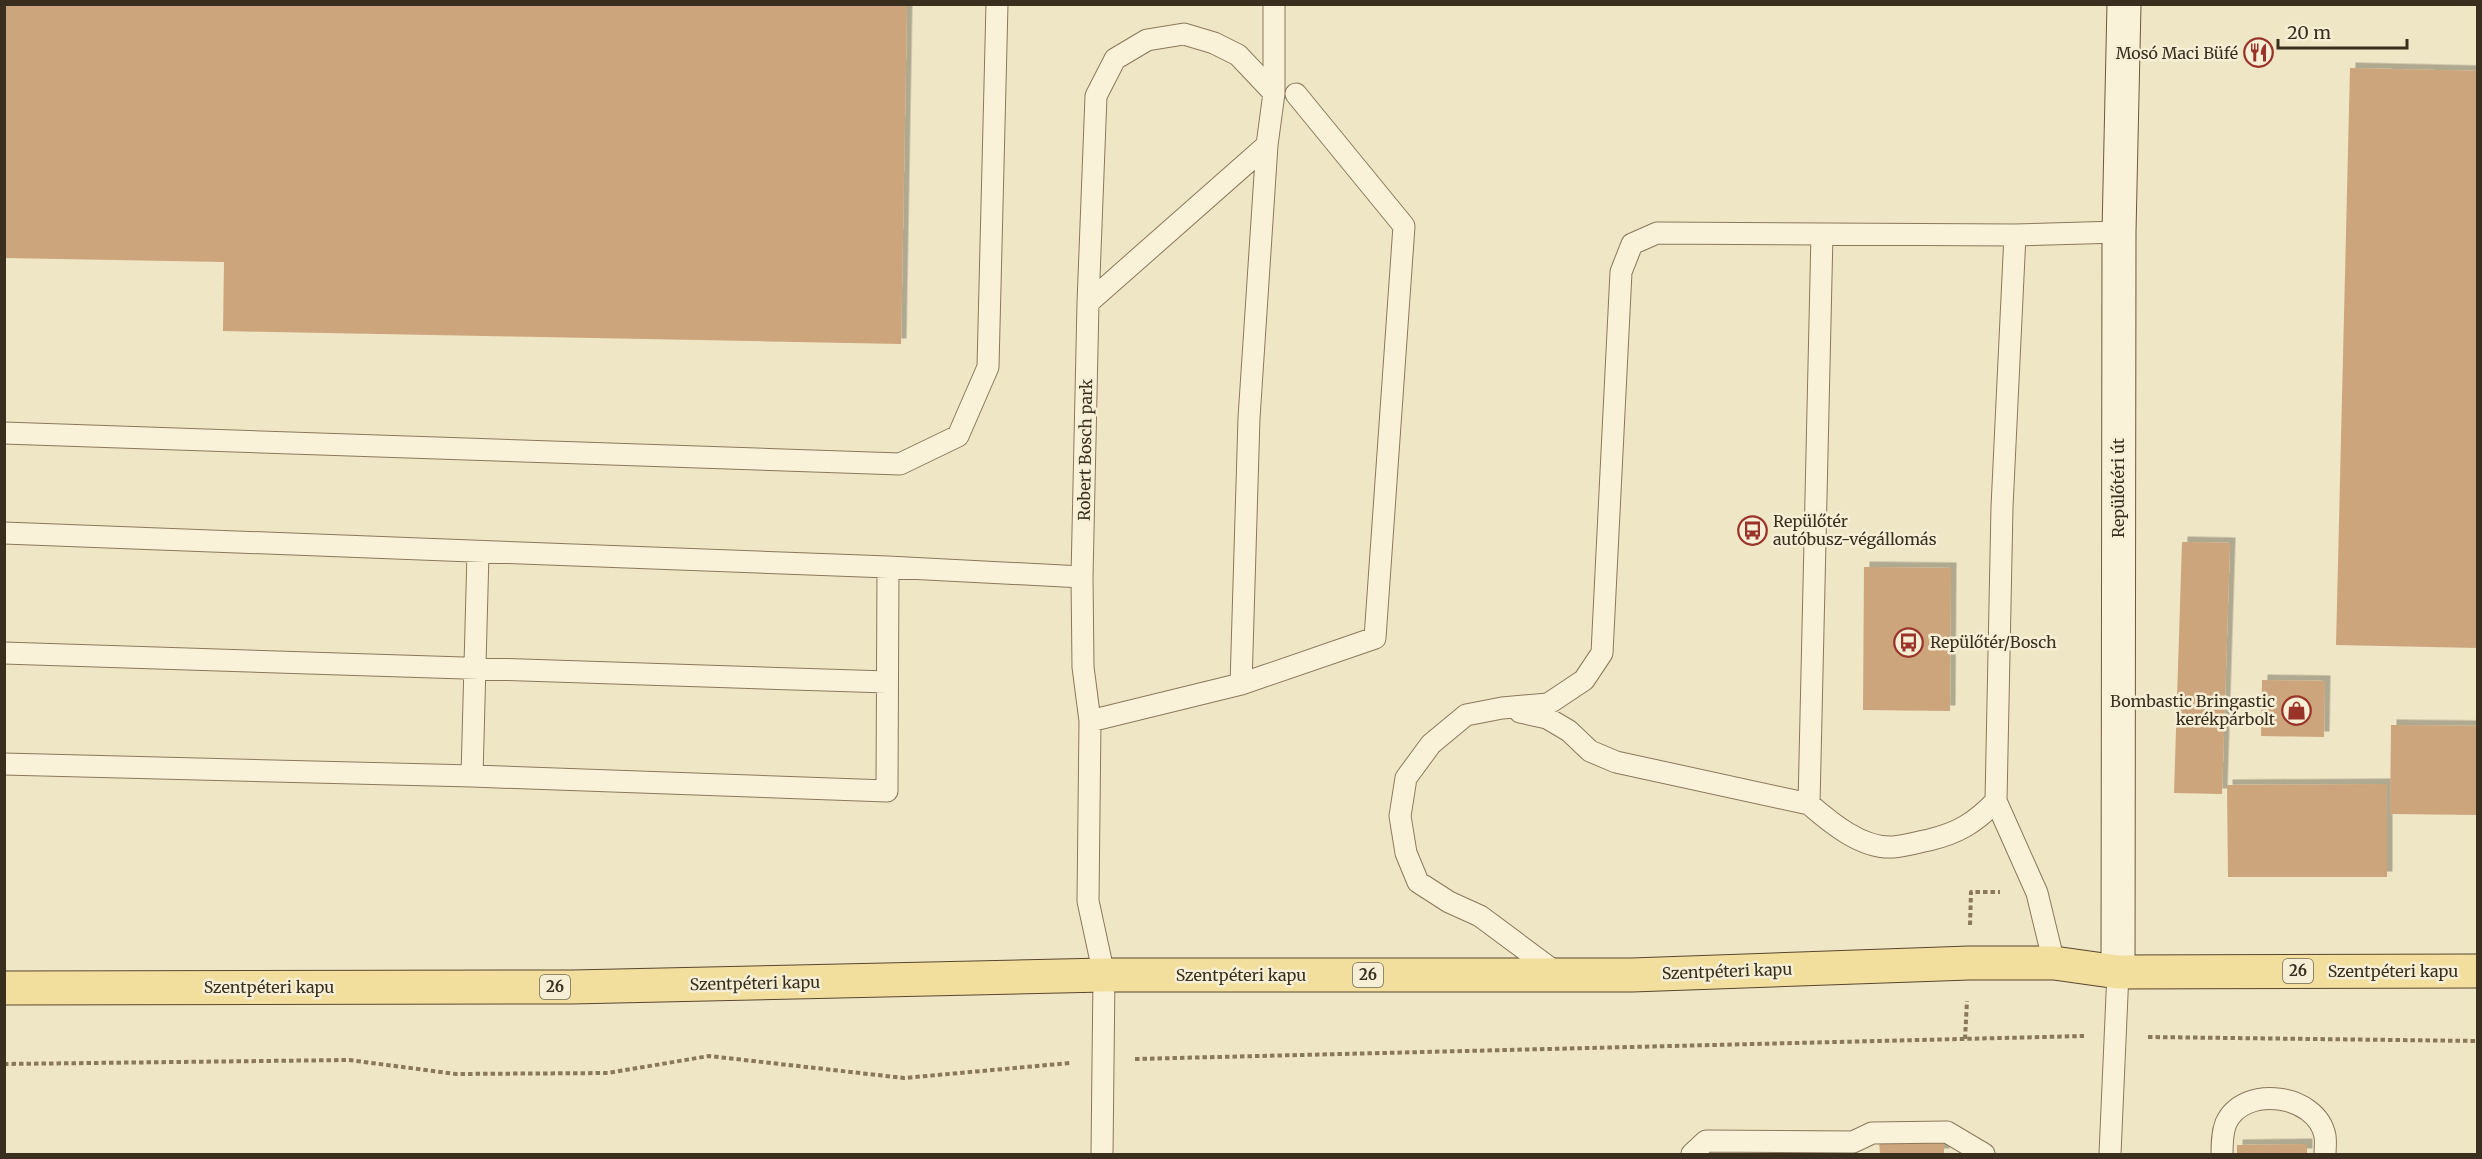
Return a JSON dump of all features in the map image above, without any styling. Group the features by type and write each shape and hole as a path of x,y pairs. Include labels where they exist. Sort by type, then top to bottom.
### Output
{"main road":[{"name":"Szentpéteri kapu","path":"4,988 572,987 1104,975 1632,975 1969,963 2054,963 2118,972 2478,971"}],"street":[{"name":"Repülőtéri út","path":"2118,972 2119,232 2124,4"}],"lane":[{"path":"4,433 900,464 958,436 988,366 997,4"},
{"path":"1241,684 1249,418 1267,145 1274,93 1274,4"},
{"name":"Robert Bosch park","path":"1102,1155 1105,1059 1104,975 1088,901 1090,721 1083,667 1082,577 1088,303 1096,96 1115,59 1147,40 1184,34 1214,43 1238,55 1274,93"},
{"path":"1090,721 1241,684 1375,638 1404,226 1296,94"},
{"path":"1088,303 1267,145"},
{"path":"1558,975 1480,916 1449,902 1418,882 1406,853 1400,816 1406,778 1431,744 1466,715 1502,708 1548,704 1584,680 1602,653 1621,272 1632,244 1657,233 2015,235 2119,232"},
{"path":"1809,804 1822,234"},
{"path":"2015,235 2002,507 1995,801 2037,893 2054,963"},
{"path":"4,533 888,567 1082,577"},
{"path":"472,776 478,553"},
{"path":"4,764 472,776 888,792 886,682 888,567"},
{"path":"4,653 886,682"},
{"path":"1502,708 1547,718 1569,731 1590,751 1616,762 1809,804 1833,825 1868,842 1892,847 1955,833 1983,814 1995,801"},
{"path":"2110,1155 2118,972"},
{"path":"2222,1155 2222,1140 2227,1121 2239,1108 2253,1100 2289,1100 2304,1107 2316,1119 2325,1135 2325,1155"},
{"path":"1692,1155 1706,1141 1853,1142 1872,1133 1947,1132 1984,1155"}],"path":[{"path":"4,1064 349,1060 456,1074 608,1074 709,1056 904,1078 1105,1059 2115,1036 2478,1041"}],"building":[{"path":"4,4 907,4 901,344 223,331 224,262 4,258"},
{"path":"2350,68 2478,71 2478,648 2336,645"},
{"path":"2182,542 2230,543 2222,794 2174,793"},
{"path":"1864,567 1951,568 1950,711 1863,710"},
{"path":"2262,680 2325,681 2324,737 2261,736"},
{"path":"2391,725 2478,726 2478,815 2390,814"},
{"path":"2387,784 2387,877 2228,877 2227,785"},
{"path":"1944,1140 1944,1154 1880,1154 1879,1141"},
{"path":"2307,1144 2307,1154 2237,1154 2237,1145"}],"place":[{"name":"Mosó Maci Büfé","path":"2259,53"},
{"name":"Repülőtér autóbusz-végállomás","path":"1752,530"},
{"name":"Repülőtér/Bosch","path":"1909,642"},
{"name":"Bombastic Bringastic kerékpárbolt","path":"2296,710"}]}
